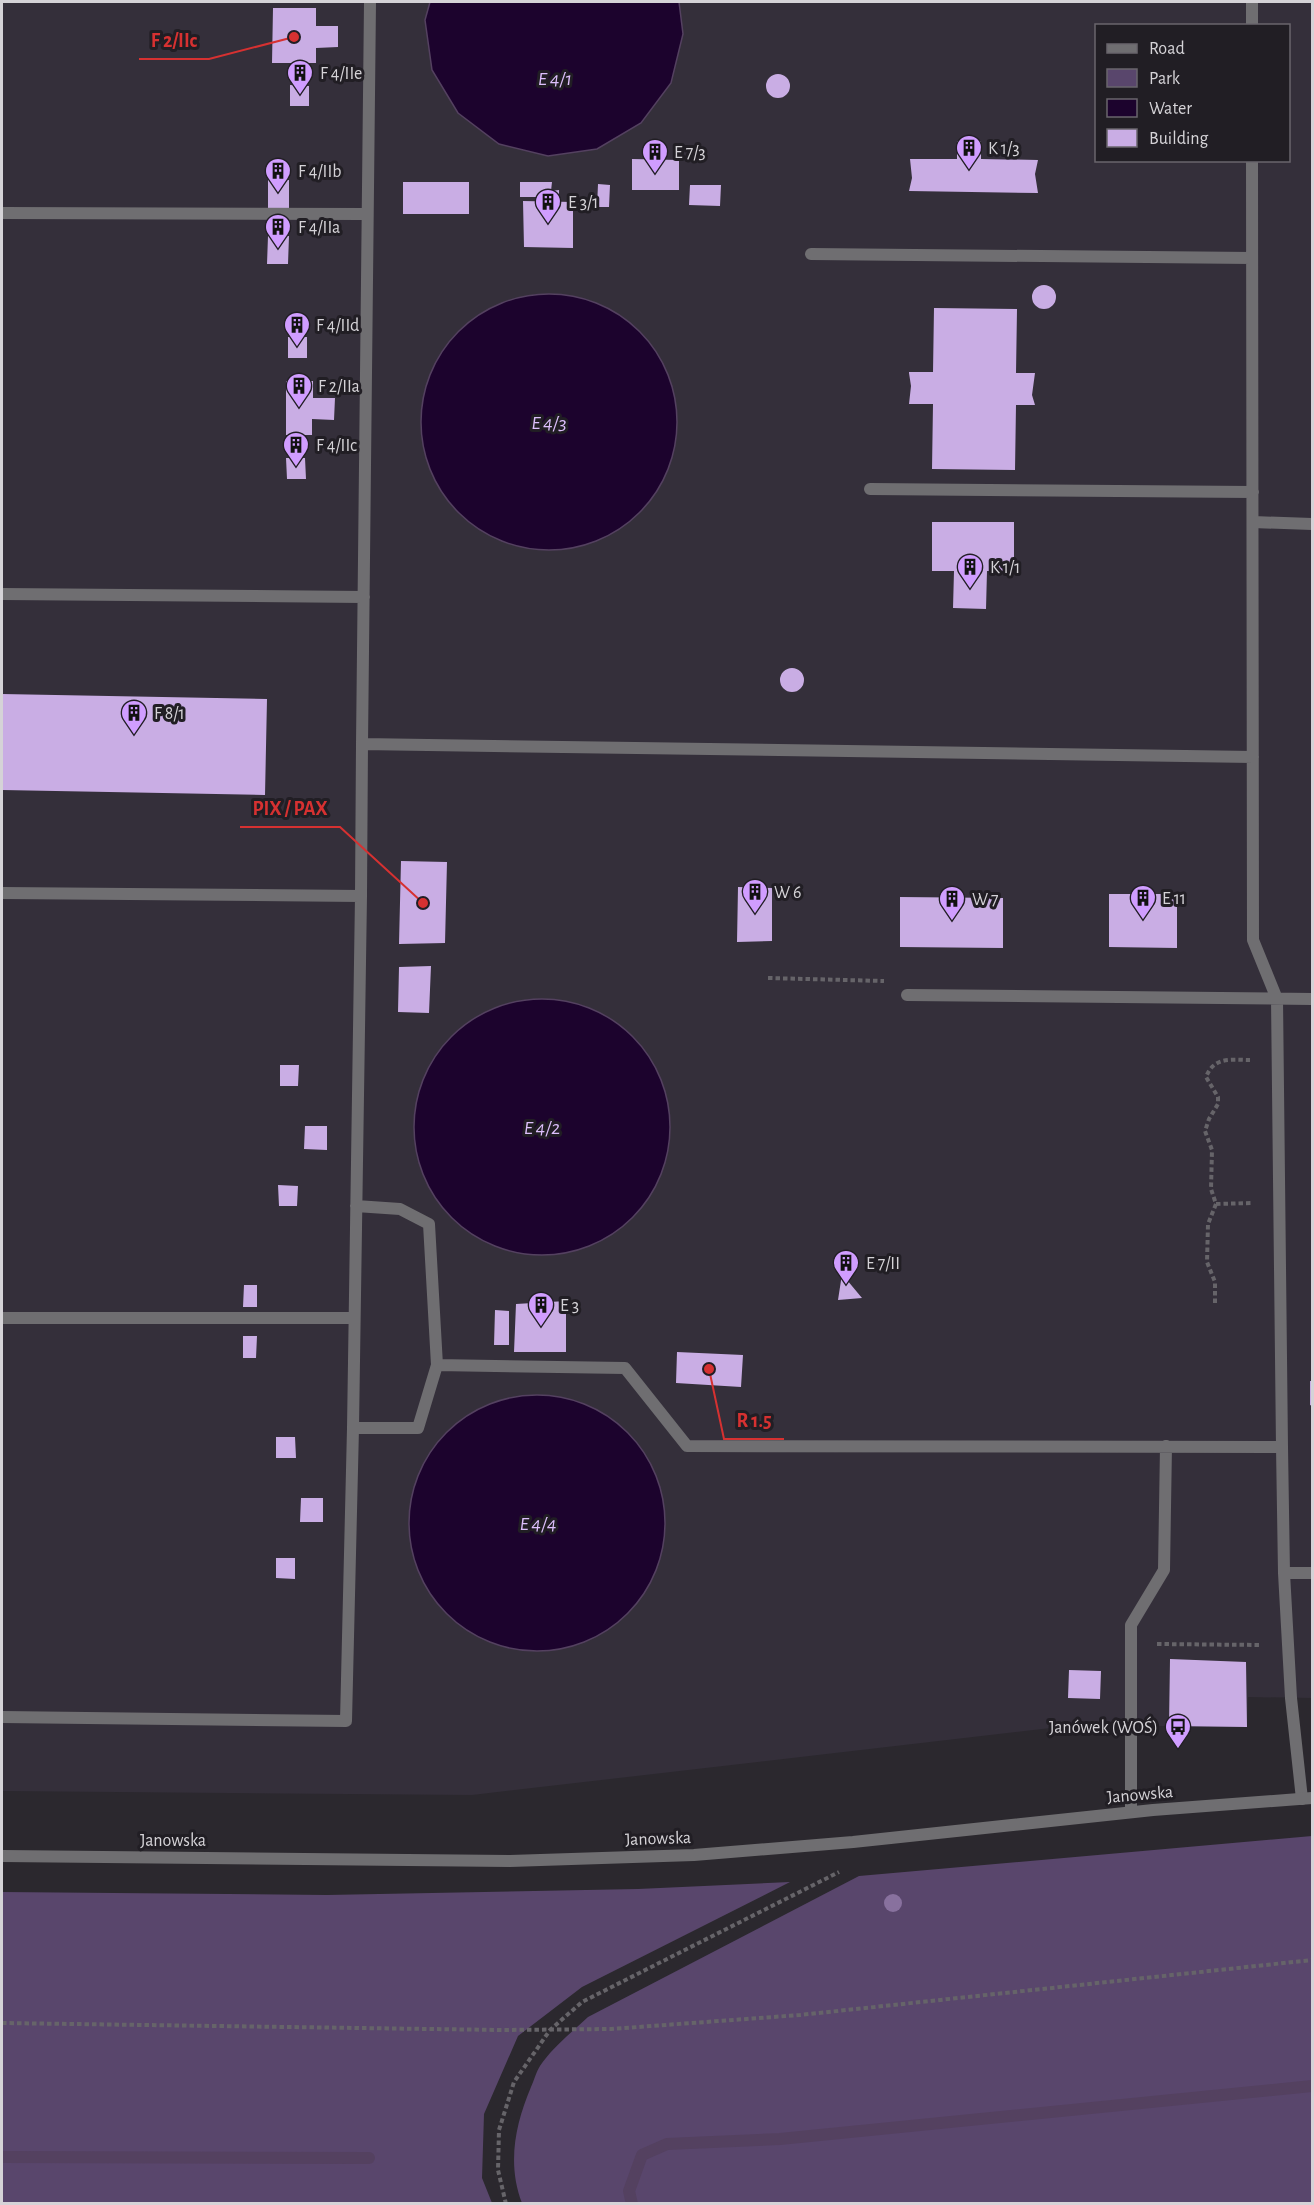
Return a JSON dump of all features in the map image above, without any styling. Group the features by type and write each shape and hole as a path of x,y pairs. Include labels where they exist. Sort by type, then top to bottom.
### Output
{"street":[{"path":"2,1717 346,1721 361,896 370,2"},
{"path":"1252,2 1252,24"},
{"path":"1252,162 1253,940 1277,999 1284,1573 1291,1698 1307,1798"},
{"path":"2,213 367,214"},
{"path":"811,254 1252,258"},
{"path":"870,489 1253,492"},
{"path":"1253,522 1312,524"},
{"path":"2,594 364,597"},
{"path":"362,744 1253,757"},
{"path":"2,893 361,896"},
{"path":"908,995 1312,999"},
{"path":"353,1428 418,1428 437,1365 429,1224 400,1209 356,1206"},
{"path":"2,1318 353,1318"},
{"path":"437,1365 625,1368 687,1446 1282,1447"},
{"path":"1131,1812 1131,1625 1164,1570 1166,1446"},
{"path":"1284,1573 1312,1573"},
{"name":"Janowska","path":"2,1856 510,1862 694,1855 853,1842 1131,1812 1307,1798"}],"path":[{"path":"768,978 901,981 908,995"},
{"path":"1215,1303 1215,1282 1207,1262 1208,1224 1216,1204 1211,1189 1212,1150 1205,1131 1218,1104 1218,1097 1206,1077 1211,1065 1222,1060 1278,1060"},
{"path":"1216,1204 1279,1203"},
{"path":"1131,1644 1288,1645"},
{"path":"506,2204 498,2170 499,2130 514,2082 550,2030 582,2002 841,1871 853,1842"},
{"path":"2,2023 611,2029 801,2015 1312,1960"}],"shaded area":[{"path":"2,2 1312,2 1312,1698 1248,1697 1247,1727 1077,1725 472,1795 2,1791"}],"green space":[{"path":"1312,1836 1312,2203 522,2203 515,2174 517,2130 525,2101 539,2068 562,2040 588,2017 859,1876"},
{"path":"790,1882 582,1987 518,2036 484,2114 482,2178 492,2203 2,2203 2,1892 327,1895 638,1889"}],"water":[{"name":"E 4/1","path":"430,2 679,2 683,34 671,83 641,123 597,149 548,156 499,144 458,113 432,70 425,20"},
{"name":"E 4/3","path":"549,294 586,300 609,309 630,323 648,341 667,373 674,397 677,422 671,459 662,482 648,503 630,521 598,540 574,547 549,550 512,544 489,535 468,521 450,503 431,471 424,447 421,422 427,385 436,362 450,341 468,323 500,304 524,297"},
{"name":"E 4/2","path":"542,999 567,1002 591,1009 623,1028 641,1046 660,1078 667,1102 670,1127 667,1152 660,1176 641,1208 623,1226 591,1245 567,1252 542,1255 517,1252 493,1245 461,1226 443,1208 424,1176 417,1152 414,1127 417,1102 424,1078 443,1046 461,1028 493,1009 517,1002"},
{"name":"E 4/4","path":"537,1395 574,1401 597,1410 618,1424 636,1442 655,1474 662,1498 665,1523 659,1560 650,1583 636,1604 618,1622 586,1641 562,1648 537,1651 500,1645 477,1636 456,1622 438,1604 419,1572 412,1548 409,1523 415,1486 424,1463 438,1442 456,1424 488,1405 512,1398"}],"building":[{"path":"273,8 316,8 316,26 338,26 338,47 316,48 316,63 272,63"},
{"path":"778,74 783,75 789,81 789,91 783,97 778,98 773,97 767,91 766,86 767,81 773,75"},
{"name":"F 4/IIe","path":"290,85 309,86 309,106 290,106"},
{"path":"957,141 981,141 981,159 1038,160 1035,174 1038,193 909,191 912,178 910,159 957,159"},
{"name":"E 7/3","path":"632,159 679,160 679,190 632,190"},
{"name":"F 4/IIb","path":"268,180 289,180 289,208 268,208"},
{"path":"403,182 469,182 469,214 403,214"},
{"path":"520,182 552,182 551,191 559,190 559,197 520,197"},
{"path":"598,184 610,185 609,207 597,207"},
{"path":"690,185 721,185 720,206 689,205"},
{"name":"E 3/1","path":"523,201 573,202 573,248 524,247"},
{"name":"F 4/IIa","path":"268,236 289,236 288,264 267,264"},
{"path":"1044,285 1053,288 1056,297 1053,306 1044,309 1035,306 1032,297 1035,288"},
{"path":"934,308 1017,309 1016,373 1035,373 1032,395 1035,405 1016,405 1015,470 932,469 933,404 909,404 911,386 909,372 933,372"},
{"name":"F 4/IId","path":"288,337 307,337 307,358 288,358"},
{"name":"F 2/IIa","path":"286,381 313,381 313,398 335,398 334,420 312,419 312,435 286,435"},
{"name":"F 4/IIc","path":"286,458 305,458 306,479 287,479"},
{"path":"932,522 1014,522 1014,571 987,571 986,609 953,608 954,571 932,571"},
{"path":"792,668 797,669 803,675 803,685 797,691 792,692 787,691 781,685 780,680 781,675 787,669"},
{"name":"F 8/1","path":"2,694 267,699 265,795 2,790"},
{"path":"401,861 447,862 445,943 399,944"},
{"name":"W 6","path":"738,887 772,888 772,941 737,942"},
{"name":"E 11","path":"1109,894 1177,894 1177,948 1109,947"},
{"name":"W 7","path":"900,897 1003,898 1003,948 900,947"},
{"path":"431,966 429,1013 398,1012 399,967"},
{"path":"280,1065 299,1065 298,1086 280,1086"},
{"path":"305,1126 327,1126 327,1150 304,1149"},
{"path":"278,1185 298,1186 297,1206 279,1206"},
{"name":"E 7/II","path":"842,1274 862,1298 838,1300"},
{"path":"244,1285 257,1285 257,1307 243,1307"},
{"name":"E 3","path":"566,1301 566,1352 514,1352 516,1304"},
{"path":"495,1310 509,1311 509,1345 494,1345"},
{"path":"243,1336 257,1336 256,1358 243,1358"},
{"path":"677,1352 743,1355 741,1387 676,1383"},
{"path":"1310,1381 1312,1381 1312,1406 1310,1405"},
{"path":"276,1437 295,1437 296,1458 276,1458"},
{"path":"301,1498 323,1498 323,1522 300,1522"},
{"path":"276,1558 295,1558 295,1579 276,1578"},
{"path":"1170,1659 1246,1662 1247,1727 1169,1726"},
{"path":"1069,1670 1101,1671 1100,1699 1068,1698"}],"waterway":[{"path":"632,2204 629,2191 642,2155 667,2144 780,2139 1312,2086"},
{"path":"2,2157 369,2158"}],"place":[{"name":"F 2/IIc","path":"294,37"},
{"name":"F 4/IIe","path":"300,96"},
{"name":"K 1/3","path":"969,171"},
{"name":"E 7/3","path":"655,175"},
{"name":"F 4/IIb","path":"278,194"},
{"name":"E 3/1","path":"548,225"},
{"name":"F 4/IIa","path":"278,250"},
{"name":"F 4/IId","path":"297,348"},
{"name":"F 2/IIa","path":"299,409"},
{"name":"F 4/IIc","path":"296,468"},
{"name":"K 1/1","path":"970,590"},
{"name":"F 8/1","path":"134,736"},
{"name":"PIX / PAX","path":"423,903"},
{"name":"W 6","path":"755,915"},
{"name":"E 11","path":"1143,921"},
{"name":"W 7","path":"952,922"},
{"name":"E 7/II","path":"846,1286"},
{"name":"E 3","path":"541,1328"},
{"name":"R 1.5","path":"709,1369"},
{"name":"Janówek (WOŚ)","path":"1178,1750"}]}
